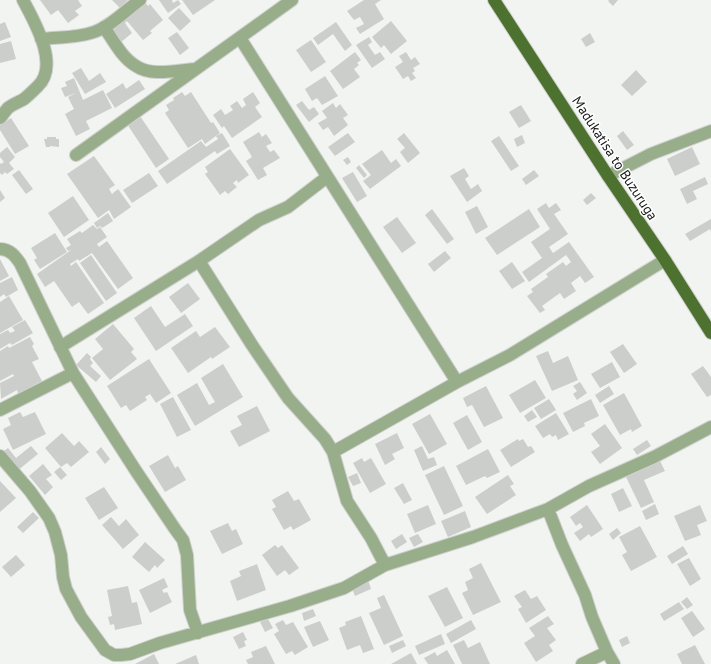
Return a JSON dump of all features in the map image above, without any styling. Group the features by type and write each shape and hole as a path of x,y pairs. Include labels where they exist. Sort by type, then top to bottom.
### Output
{"main road":[{"name":"Madukatisa to Buzuruga","path":"494,0 608,176 665,260 711,333"}],"street":[{"path":"0,118 9,108 24,99 40,85 45,74 47,62 44,47 23,0"},
{"path":"41,38 81,35 93,32 104,27 140,0"},
{"path":"76,155 292,0"},
{"path":"104,27 126,58 136,67 147,71 159,72 195,69"},
{"path":"240,38 457,382"},
{"path":"608,176 651,154 711,130"},
{"path":"60,347 199,261 259,220 288,206 327,177"},
{"path":"0,248 14,254 20,263 73,373 136,471 183,540 187,555 190,610 198,633"},
{"path":"334,452 457,382 510,355 665,260"},
{"path":"199,261 252,345 288,398 325,439 334,452 347,501 362,522 385,566"},
{"path":"0,410 73,373"},
{"path":"0,456 30,491 49,518 55,532 61,555 63,578 66,589 81,617 105,650 114,655 130,654 160,643 290,606 344,588 385,566 472,537 548,509 589,486 654,457 711,427"},
{"path":"548,509 562,545 585,595 592,617 607,652 614,664"},
{"path":"582,664 607,652"}],"building":[{"path":"40,0 78,0 82,6 75,11 79,15 68,23 58,10 51,15"},
{"path":"112,0 128,0 120,8"},
{"path":"144,0 148,0 145,2 148,6 150,4 163,20 150,31 152,33 143,40 127,21 125,23 132,33 120,43 109,28"},
{"path":"159,0 172,0 173,3 178,0 181,4 168,13"},
{"path":"182,0 215,0 193,15"},
{"path":"364,0 381,0 375,4 384,19 360,34 356,28 364,24 360,17 354,20 347,11"},
{"path":"618,0 613,6 608,1"},
{"path":"179,8 191,21 180,31 168,18"},
{"path":"391,21 407,41 391,54 384,45 381,48 372,37"},
{"path":"5,22 11,37 0,41 0,24"},
{"path":"336,22 352,45 345,51 333,34 318,45 313,38"},
{"path":"177,32 189,48 180,55 168,38"},
{"path":"590,33 595,42 586,47 581,39"},
{"path":"369,37 372,42 368,45 375,55 380,52 385,59 372,68 356,45"},
{"path":"311,40 326,62 311,72 296,50"},
{"path":"11,41 16,59 0,63 0,44"},
{"path":"355,52 361,60 357,63 359,65 354,69 360,77 343,89 330,71"},
{"path":"406,52 411,60 415,57 420,64 413,68 415,71 412,73 416,78 411,81 408,76 403,79 395,67 403,62 399,56"},
{"path":"81,68 89,81 100,73 106,82 85,94 72,73"},
{"path":"636,70 647,82 632,96 621,85"},
{"path":"325,76 338,96 322,105 317,98 312,101 305,89"},
{"path":"74,78 83,100 103,90 112,108 86,121 90,129 76,136 65,114 74,109 68,97 76,93 65,97 61,88 67,86 65,82"},
{"path":"139,80 145,89 115,108 106,94 123,83 126,89"},
{"path":"182,92 185,96 191,92 211,123 213,122 220,133 205,144 202,139 188,148 165,113 169,110 166,105"},
{"path":"253,92 260,103 255,107 262,117 232,138 224,126 222,128 213,115 221,109 225,115 233,110 230,106 237,101 242,108 246,105 243,99"},
{"path":"302,101 309,110 314,107 319,114 309,122 296,105"},
{"path":"333,103 336,108 340,104 348,115 343,118 348,125 334,136 328,127 323,130 318,123 327,118 322,111"},
{"path":"521,105 531,121 519,128 509,112"},
{"path":"140,116 169,159 156,168 127,124"},
{"path":"11,118 29,146 15,154 0,130 0,125"},
{"path":"623,131 634,145 627,150 617,136"},
{"path":"259,132 262,137 266,134 272,143 266,146 270,152 274,150 280,158 263,168 267,175 258,180 246,161 252,157 243,142"},
{"path":"222,133 230,146 217,154 215,151 167,184 158,171 201,141 206,147 218,139 216,136"},
{"path":"348,133 355,142 335,156 328,147"},
{"path":"404,133 420,153 408,163 400,152 405,148 397,139"},
{"path":"522,135 525,143 517,147 514,139"},
{"path":"499,136 519,166 511,171 491,141"},
{"path":"47,137 56,137 56,139 59,139 59,147 46,147 44,139 47,139"},
{"path":"7,147 15,157 9,163 14,169 7,174 5,172 2,175 0,173 0,163 1,164 4,162 0,157 0,153"},
{"path":"692,147 700,164 675,176 667,159"},
{"path":"230,149 249,175 238,183 237,180 233,183 237,187 228,194 225,191 220,195 205,174 208,172 205,167"},
{"path":"382,150 391,163 396,159 401,166 370,189 363,181 371,175 362,164"},
{"path":"94,156 115,185 109,189 112,194 118,189 131,207 114,219 109,210 98,218 67,174"},
{"path":"348,157 351,162 347,165 343,160"},
{"path":"359,165 367,175 364,178 356,168"},
{"path":"464,168 469,176 465,179 471,189 478,184 482,191 467,202 450,176"},
{"path":"19,170 33,189 26,194 12,175"},
{"path":"534,170 539,176 526,185 522,179"},
{"path":"353,172 367,196 357,202 342,178"},
{"path":"149,173 158,186 132,203 123,190"},
{"path":"705,177 708,184 693,191 697,199 687,204 680,189"},
{"path":"0,190 5,198 0,202"},
{"path":"591,193 596,198 587,205 583,200"},
{"path":"73,196 89,220 64,237 48,213"},
{"path":"546,203 549,208 556,203 561,210 554,214 568,234 549,247 553,253 569,242 594,277 585,283 580,276 571,283 576,291 564,299 560,293 542,306 545,310 540,313 527,296 533,292 531,289 548,277 546,274 563,262 566,266 571,262 566,255 529,282 522,272 542,258 531,242 550,229 537,209"},
{"path":"477,206 488,227 476,234 465,212"},
{"path":"432,209 454,239 447,244 425,215"},
{"path":"529,209 540,227 497,255 485,238"},
{"path":"108,213 113,221 102,228 100,226 97,228 94,223"},
{"path":"397,217 416,243 402,253 383,227"},
{"path":"711,219 711,232 710,229 690,241 685,234"},
{"path":"93,225 97,229 100,227 107,237 97,244 99,247 107,241 133,278 118,289 92,253 79,261 78,259 70,264 71,266 76,262 104,303 88,314 79,302 72,307 54,281 45,287 37,274 71,250 68,251 66,248 71,245 67,239 80,231 82,233"},
{"path":"55,233 67,252 40,269 34,260 37,258 31,248"},
{"path":"445,251 451,258 434,272 428,264"},
{"path":"91,255 117,293 106,301 80,263"},
{"path":"0,259 9,276 0,281"},
{"path":"512,262 525,281 512,289 499,271"},
{"path":"12,277 18,290 6,297 4,294 0,297 0,283"},
{"path":"188,283 200,299 181,313 169,297"},
{"path":"9,296 23,320 0,333 0,302"},
{"path":"151,306 165,327 185,314 193,326 156,351 134,318"},
{"path":"25,320 33,333 12,345 10,343 0,349 0,334 8,330 10,333 15,331 12,327"},
{"path":"113,324 134,349 131,352 137,359 110,380 92,358 103,349 95,339"},
{"path":"215,327 230,347 212,359 211,357 188,373 171,348 196,331 200,337"},
{"path":"30,337 34,344 32,346 39,359 32,362 42,381 18,394 17,390 1,399 0,383 14,376 13,374 0,381 0,351"},
{"path":"623,344 637,364 624,373 610,352"},
{"path":"548,351 553,363 568,356 578,380 552,391 536,356"},
{"path":"87,353 91,357 90,359 93,363 90,366 101,376 96,382 76,365"},
{"path":"149,359 171,393 156,403 150,394 145,397 147,400 130,411 126,405 121,408 107,386"},
{"path":"612,362 620,377 600,388 591,374"},
{"path":"223,364 243,397 195,426 177,395 197,383 209,405 215,402 201,378"},
{"path":"703,366 711,377 711,395 707,397 691,374"},
{"path":"535,380 546,398 520,413 509,395"},
{"path":"580,382 587,393 577,400 573,394 577,391 573,386"},
{"path":"486,386 503,418 484,427 472,405 467,407 463,398"},
{"path":"609,386 614,394 600,403 595,395"},
{"path":"624,393 642,426 632,432 631,429 620,435 603,405"},
{"path":"173,397 191,430 177,437 160,404"},
{"path":"549,399 556,410 541,419 534,408"},
{"path":"591,399 599,416 584,423 585,426 573,432 563,413"},
{"path":"257,406 270,431 239,447 230,431 242,425 237,416"},
{"path":"532,410 537,417 528,422 524,416"},
{"path":"20,412 23,417 35,412 46,434 13,450 3,429 11,425 8,418"},
{"path":"556,413 569,434 558,440 556,435 552,437 550,434 543,438 535,426"},
{"path":"430,414 447,444 429,454 412,424"},
{"path":"467,415 482,442 468,450 453,423"},
{"path":"605,424 622,448 600,464 591,452 600,446 591,434"},
{"path":"62,433 74,446 79,441 89,452 71,467 67,463 61,467 45,448"},
{"path":"397,433 404,448 392,454 395,459 385,465 375,444"},
{"path":"518,439 519,441 523,439 528,447 531,446 535,452 511,467 500,450"},
{"path":"647,440 651,446 637,455 633,449"},
{"path":"31,446 38,454 17,471 1,453 8,448 16,458"},
{"path":"422,446 428,459 434,457 437,465 423,471 414,450"},
{"path":"101,447 110,459 105,464 96,452"},
{"path":"488,449 500,472 487,478 485,476 466,485 456,466"},
{"path":"168,455 175,468 178,466 186,480 165,492 149,466"},
{"path":"362,458 364,462 371,458 386,484 370,493 353,463"},
{"path":"660,461 665,471 644,480 654,502 641,508 626,477"},
{"path":"43,464 52,475 46,479 53,487 45,495 29,476"},
{"path":"444,466 463,506 444,515 425,475"},
{"path":"60,467 67,475 61,480 54,472"},
{"path":"357,473 361,483 353,486 348,477"},
{"path":"508,475 514,484 510,486 516,495 487,514 475,497"},
{"path":"0,481 16,498 0,512"},
{"path":"403,483 412,500 404,504 394,488"},
{"path":"104,487 118,508 99,520 85,498"},
{"path":"623,488 632,506 619,512 611,494"},
{"path":"288,491 294,501 299,499 311,520 293,530 291,526 284,530 272,509 276,507 272,500"},
{"path":"655,504 659,514 646,520 642,511"},
{"path":"428,505 436,524 415,533 407,514"},
{"path":"587,505 603,529 591,537 589,534 580,541 574,533 583,527 580,523 576,526 570,517"},
{"path":"700,505 707,521 697,525 701,535 685,541 674,516"},
{"path":"465,511 471,527 448,537 441,521"},
{"path":"33,512 39,518 23,533 17,527"},
{"path":"111,517 119,526 126,519 139,535 123,549 102,525"},
{"path":"228,523 232,531 236,529 243,544 222,554 210,531"},
{"path":"640,526 657,557 631,571 622,555 627,552 619,537"},
{"path":"617,528 621,533 613,540 609,534"},
{"path":"402,534 407,542 396,549 391,541"},
{"path":"418,534 423,542 414,547 409,538"},
{"path":"145,542 165,560 157,568 155,565 149,572 132,557"},
{"path":"275,545 278,548 282,545 299,568 289,575 285,570 277,576 262,555"},
{"path":"683,546 688,554 672,564 667,556"},
{"path":"16,555 25,565 11,577 2,567"},
{"path":"689,558 701,579 690,586 677,564"},
{"path":"481,563 501,602 473,615 462,593 468,590 465,582 473,578 469,569"},
{"path":"257,564 266,590 237,601 230,581 241,576 239,571"},
{"path":"164,578 168,587 162,590 164,593 167,592 172,602 150,613 139,590"},
{"path":"368,580 371,589 355,596 351,586"},
{"path":"128,586 132,603 137,602 142,624 115,630 114,624 110,625 108,617 112,616 107,590"},
{"path":"447,587 463,618 445,627 428,596"},
{"path":"525,590 531,599 537,596 546,610 526,623 518,609 522,607 514,596"},
{"path":"384,595 403,636 384,645 369,613 381,608 377,598"},
{"path":"687,597 693,605 687,609 681,602"},
{"path":"679,602 684,609 664,621 660,614"},
{"path":"313,609 316,616 304,621 302,613"},
{"path":"692,611 705,629 693,637 681,618"},
{"path":"361,616 374,649 363,653 360,645 347,650 339,628 346,625 345,622"},
{"path":"548,616 554,624 547,628 556,640 549,645 553,651 536,662 524,643 535,636 529,628"},
{"path":"268,619 273,628 265,632 260,622"},
{"path":"283,620 286,625 293,622 308,647 295,655 292,651 286,654 274,634 279,631 275,624"},
{"path":"471,620 476,629 451,643 446,634"},
{"path":"320,621 329,640 313,647 304,627"},
{"path":"243,632 247,640 244,641 246,646 239,649 233,637"},
{"path":"441,634 445,644 419,655 415,646"},
{"path":"627,636 630,643 622,647 619,640"},
{"path":"403,640 406,646 392,653 389,646"},
{"path":"464,640 468,648 480,642 490,664 462,664 453,645"},
{"path":"695,645 705,664 682,664 677,654"},
{"path":"266,646 275,664 248,664 246,660 253,657 251,652"},
{"path":"447,650 455,664 428,664 424,658 435,652 437,656"},
{"path":"411,653 417,664 391,664"},
{"path":"154,654 159,664 135,664"},
{"path":"196,655 199,664 175,664"}]}
